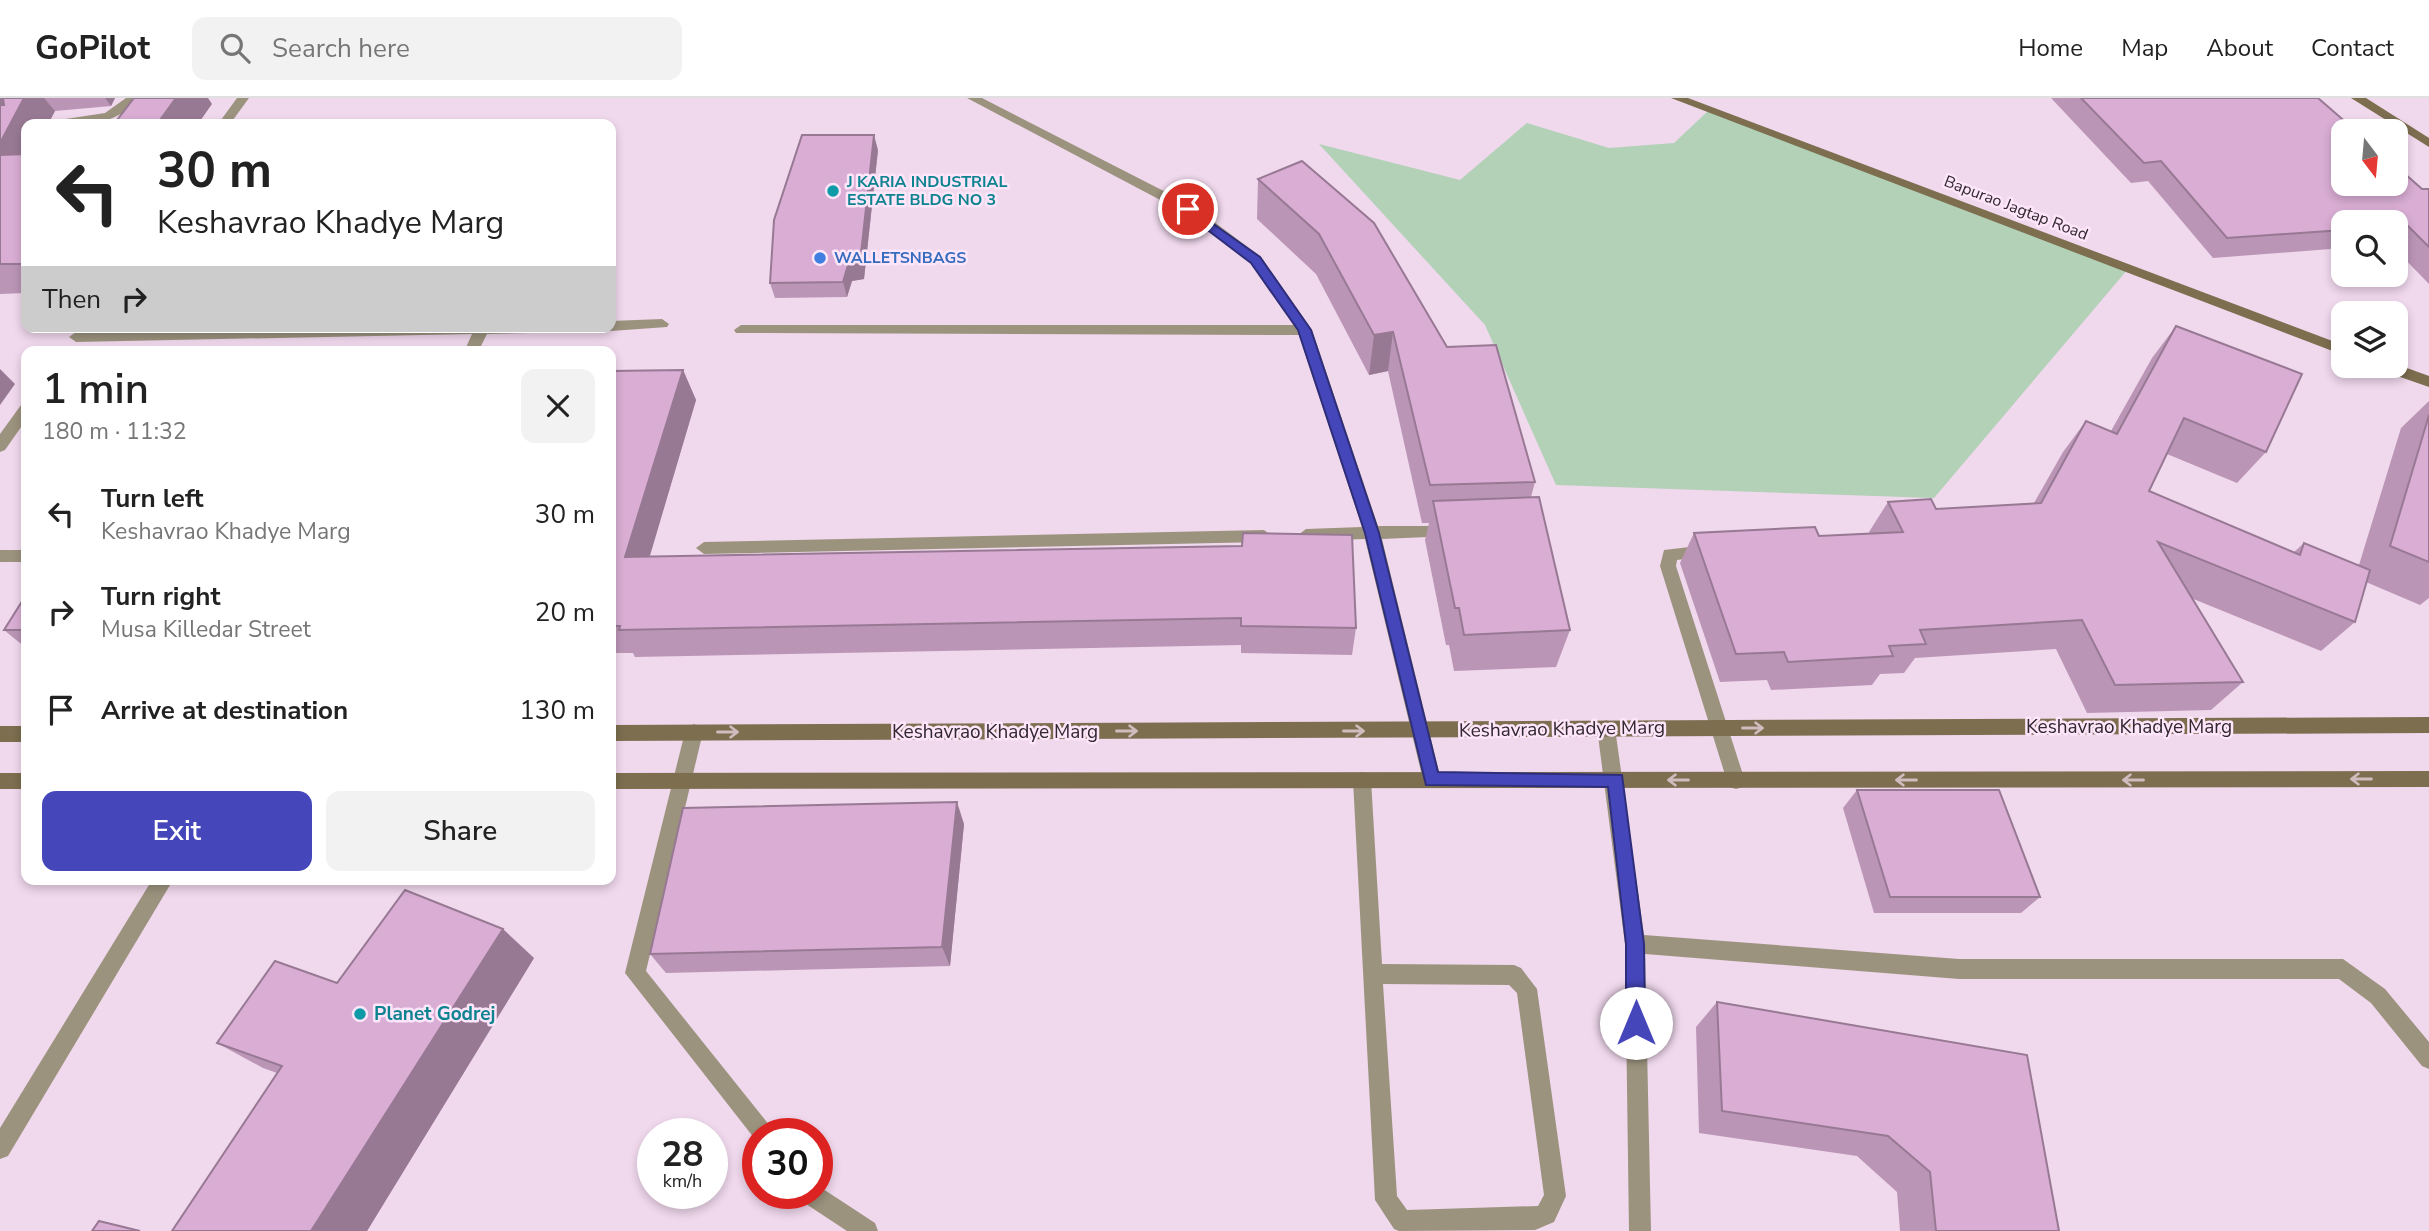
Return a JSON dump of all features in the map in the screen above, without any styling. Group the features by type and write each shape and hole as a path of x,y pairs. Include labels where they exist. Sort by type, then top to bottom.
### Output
{"main road":[{"name":"Bapurao Jagtap Road","path":"1677,98 2331,345"},
{"path":"2357,98 2429,143"},
{"path":"2408,374 2429,382"},
{"name":"Keshavrao Khadye Marg","path":"616,733 2429,725"},
{"path":"0,734 21,734"},
{"path":"616,780 2429,779"},
{"path":"0,781 21,781"}],"street":[{"path":"87,119 109,115 128,106 132,98"},
{"path":"228,119 243,98"},
{"path":"973,98 1188,209 1256,260 1305,330 1372,533 1432,780"},
{"path":"616,326 662,324"},
{"path":"741,330 1305,330"},
{"path":"124,333 320,333"},
{"path":"207,346 213,335"},
{"path":"0,446 21,416"},
{"path":"704,548 1468,529"},
{"path":"1728,550 1678,552 1668,559 1736,781"},
{"path":"0,556 21,555"},
{"path":"1606,728 1616,780 1635,944 1640,1231"},
{"path":"694,732 680,780 635,973 749,1118"},
{"path":"1362,780 1371,974 1386,1200 1392,1212 1402,1221 1535,1219 1546,1214 1555,1196 1527,989 1521,980 1514,975 1371,974"},
{"path":"0,1148 160,885"},
{"path":"1635,944 1959,969 2343,969 2378,996 2429,1059"},
{"path":"833,1209 867,1231"}],"green space":[{"path":"1708,111 2128,269 1934,498 1556,485 1485,325 1319,144 1460,180 1527,123 1609,148 1674,143"}],"building":[{"path":"3,98 24,98 0,143 0,105 4,105"},
{"path":"134,98 176,98 161,119 118,119"},
{"path":"2081,98 2318,98 2342,119 2331,119 2331,196 2408,196 2408,177 2422,189 2429,189 2429,247 2408,226 2408,210 2331,210 2331,231 2227,238 2161,161 2144,163"},
{"name":"J KARIA INDUSTRIAL ESTATE BLDG NO 3","path":"802,135 874,135 860,263 848,265 843,282 770,283 774,220"},
{"path":"21,154 21,264 0,264 0,155"},
{"path":"1302,161 1374,223 1447,347 1496,345 1535,482 1430,485 1393,332 1374,335 1319,234 1258,179"},
{"path":"2176,326 2302,374 2266,452 2184,418 2149,491 2300,555 2304,543 2370,570 2355,622 2158,542 2243,682 2115,685 2082,620 1920,630 1926,644 1889,646 1893,656 1788,662 1784,652 1736,654 1694,533 1815,527 1819,536 1903,532 1888,502 1931,499 1936,509 2041,503 2086,421 2117,434"},
{"path":"683,370 625,557 1242,546 1243,533 1352,535 1356,628 1241,626 1241,618 619,630 620,626 616,626 616,371"},
{"path":"2429,415 2429,562 2390,546"},
{"path":"1539,497 1570,630 1464,635 1459,608 1455,608 1433,501"},
{"path":"21,603 21,630 4,630"},
{"path":"1857,790 1999,790 2040,897 1890,897"},
{"path":"957,802 942,947 650,954 683,808"},
{"path":"405,890 503,929 311,1231 172,1231 282,1066 217,1043 275,961 337,983"},
{"path":"1717,1002 2027,1055 2059,1231 1936,1231 1930,1172 1888,1136 1722,1111"},
{"path":"99,1221 140,1231 92,1231"}],"place":[{"name":"J KARIA INDUSTRIAL ESTATE BLDG NO 3","path":"833,191"},
{"name":"WALLETSNBAGS","path":"820,258"},
{"name":"Planet Godrej","path":"360,1014"}],"route":[{"path":"1188,209 1256,260 1305,330 1372,533 1432,780 1616,780 1635,944 1636,1023"}]}
